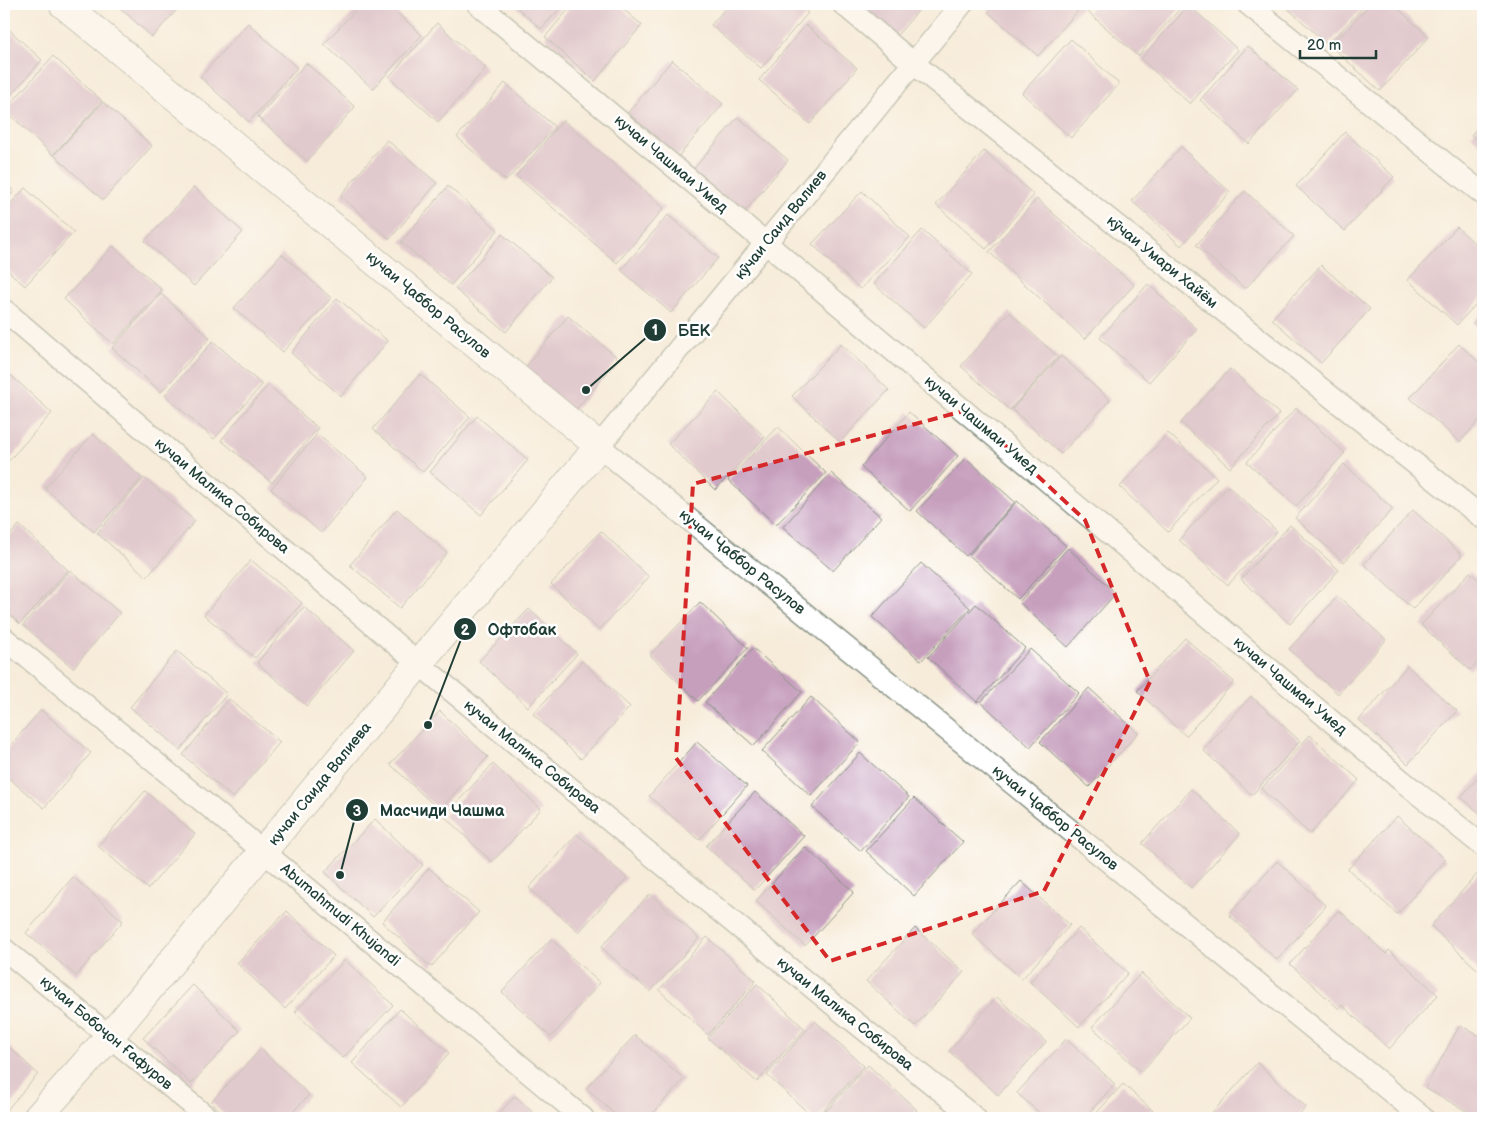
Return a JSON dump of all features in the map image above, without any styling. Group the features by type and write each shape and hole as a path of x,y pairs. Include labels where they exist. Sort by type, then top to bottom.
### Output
{"street":[{"name":"кучаи Ҷаббор Расулов","path":"63,4 599,446 1423,1118"},
{"name":"кучаи Чашмаи Умед","path":"478,4 766,243 1401,780 1483,846"},
{"name":"кӯчаи Умари Хайём","path":"843,4 913,64 1483,518"},
{"name":"кӯчаи Саид Валиев","path":"599,446 962,4"},
{"path":"1248,4 1483,194"},
{"name":"кучаи Малика Собирова","path":"4,310 418,663 833,1005 975,1118"},
{"name":"кучаи Саида Валиева","path":"37,1118 110,1036 264,852 418,663 599,446"},
{"name":"Abumahmudi Khujandi","path":"4,638 583,1118"},
{"name":"кучаи Бобоҷон Ғафуров","path":"4,949 208,1118"}],"highlighted area":[{"path":"967,410 1085,520 1150,682 1044,891 830,961 676,758 693,484"}],"building":[{"path":"116,4 182,4 152,37"},
{"path":"361,4 387,4 422,35 373,89 324,44"},
{"path":"513,4 564,4 541,29"},
{"path":"573,4 617,4 642,25 595,81 545,37"},
{"path":"729,4 797,4 808,13 761,68 711,25"},
{"path":"852,4 924,4 894,39"},
{"path":"995,4 1084,4 1038,56 988,12"},
{"path":"1095,4 1184,4 1138,56 1088,12"},
{"path":"1283,4 1366,4 1328,45"},
{"path":"1370,4 1393,4 1429,37 1380,91 1331,46"},
{"path":"1189,5 1238,50 1190,104 1141,59"},
{"path":"248,23 297,68 249,122 200,77"},
{"path":"437,23 486,68 438,122 389,77"},
{"path":"4,25 42,60 4,103"},
{"path":"806,25 857,68 810,124 759,80"},
{"path":"1071,39 1119,84 1071,138 1022,93"},
{"path":"1248,46 1298,90 1249,144 1200,100"},
{"path":"53,56 102,101 53,155 5,110"},
{"path":"672,60 723,104 676,159 625,116"},
{"path":"306,63 355,107 307,161 258,117"},
{"path":"505,83 555,127 506,181 457,137"},
{"path":"103,102 152,146 103,200 54,155"},
{"path":"738,117 788,160 741,216 691,172"},
{"path":"563,120 664,208 617,263 516,176"},
{"path":"1483,121 1483,146 1471,135"},
{"path":"1345,132 1394,177 1345,231 1296,186"},
{"path":"387,140 437,183 390,239 340,196"},
{"path":"1181,147 1230,192 1181,246 1132,201"},
{"path":"984,151 1034,195 986,249 936,205"},
{"path":"4,182 14,191 4,203"},
{"path":"448,186 498,230 451,285 401,242"},
{"path":"194,187 243,232 194,286 145,241"},
{"path":"25,188 74,232 25,286 4,267 4,211"},
{"path":"862,191 910,237 860,289 812,244"},
{"path":"1245,191 1294,236 1245,289 1196,245"},
{"path":"1037,199 1134,285 1085,339 989,252"},
{"path":"668,215 718,258 671,313 621,270"},
{"path":"1457,227 1483,251 1483,296 1457,325 1408,280"},
{"path":"922,230 972,274 924,328 874,284"},
{"path":"502,234 552,277 506,332 455,289"},
{"path":"113,246 162,290 113,344 64,299"},
{"path":"282,254 331,298 283,352 234,308"},
{"path":"1321,265 1370,309 1321,363 1272,319"},
{"path":"1148,284 1197,329 1149,382 1100,338"},
{"path":"161,294 210,338 161,392 112,348"},
{"path":"337,298 388,341 341,396 291,353"},
{"path":"1483,311 1483,333 1473,323"},
{"path":"1009,312 1058,357 1010,410 961,366"},
{"path":"568,316 619,359 572,414 522,371"},
{"path":"213,341 262,385 214,439 165,395"},
{"path":"841,344 889,390 840,442 792,396"},
{"path":"1459,344 1483,366 1483,416 1460,442 1410,398"},
{"path":"1061,356 1110,400 1061,454 1012,409"},
{"path":"4,369 52,413 4,466"},
{"path":"1230,369 1279,414 1230,468 1181,423"},
{"path":"420,374 470,417 423,472 373,429"},
{"path":"268,385 318,428 272,483 221,440"},
{"path":"718,392 765,437 715,490 668,444"},
{"path":"1296,408 1345,453 1296,506 1247,462"},
{"path":"909,412 958,456 910,511 861,467"},
{"path":"477,416 528,460 481,515 430,472"},
{"path":"778,427 826,473 776,525 728,480"},
{"path":"1168,433 1217,478 1168,532 1120,487"},
{"path":"93,434 142,478 94,532 45,488"},
{"path":"317,434 368,477 321,533 271,489"},
{"path":"966,458 1015,502 966,556 917,511"},
{"path":"1344,464 1393,509 1344,562 1295,518"},
{"path":"831,473 881,517 833,571 783,527"},
{"path":"144,478 195,521 147,577 97,533"},
{"path":"1228,486 1277,531 1228,585 1179,540"},
{"path":"1017,501 1066,546 1018,599 969,555"},
{"path":"397,509 447,553 400,608 350,565"},
{"path":"1413,510 1462,555 1413,609 1364,564"},
{"path":"19,525 68,570 20,624 4,609 4,542"},
{"path":"1290,525 1339,570 1290,624 1241,579"},
{"path":"601,531 649,577 599,630 551,584"},
{"path":"1068,548 1116,593 1068,647 1019,602"},
{"path":"251,560 302,603 255,658 204,615"},
{"path":"921,563 970,608 921,661 872,617"},
{"path":"70,570 120,613 73,668 23,625"},
{"path":"1470,572 1483,584 1483,656 1470,670 1421,625"},
{"path":"1338,596 1386,640 1338,694 1289,649"},
{"path":"700,602 748,648 698,701 650,655"},
{"path":"976,604 1025,648 977,702 928,657"},
{"path":"304,607 354,651 307,706 257,663"},
{"path":"529,609 577,654 528,707 479,661"},
{"path":"1185,638 1234,682 1186,736 1137,691"},
{"path":"753,648 802,692 754,746 705,702"},
{"path":"1030,649 1079,693 1030,747 981,702"},
{"path":"177,651 227,694 180,750 130,707"},
{"path":"582,661 630,707 581,759 533,714"},
{"path":"1407,666 1457,711 1408,764 1359,720"},
{"path":"1089,688 1138,733 1089,787 1040,742"},
{"path":"1251,696 1300,741 1252,795 1203,750"},
{"path":"811,697 860,742 811,796 762,751"},
{"path":"229,699 280,742 233,798 183,755"},
{"path":"41,710 91,753 44,808 4,774 4,753"},
{"path":"440,711 488,757 439,810 390,764"},
{"path":"1310,735 1359,780 1310,834 1261,789"},
{"path":"697,742 747,786 699,840 649,796"},
{"path":"860,753 909,797 861,851 812,807"},
{"path":"493,764 541,809 492,862 444,816"},
{"path":"1483,772 1483,816 1461,797"},
{"path":"1191,789 1240,834 1191,888 1142,843"},
{"path":"145,791 195,834 148,889 98,846"},
{"path":"755,792 804,836 755,890 706,846"},
{"path":"914,798 963,842 914,896 866,851"},
{"path":"1397,816 1446,860 1397,914 1348,869"},
{"path":"375,819 423,865 373,917 325,872"},
{"path":"577,834 627,878 579,932 529,888"},
{"path":"805,847 854,892 805,946 756,901"},
{"path":"1277,861 1326,906 1277,960 1229,915"},
{"path":"429,868 479,912 431,967 382,922"},
{"path":"1479,872 1483,876 1483,967 1479,971 1431,926"},
{"path":"73,877 123,921 76,976 26,933"},
{"path":"1021,881 1070,925 1022,979 972,934"},
{"path":"650,894 699,938 650,992 601,947"},
{"path":"1339,910 1386,954 1389,950 1438,995 1389,1049 1342,1005 1339,1009 1290,964"},
{"path":"287,911 334,956 285,1009 237,963"},
{"path":"915,928 964,972 915,1026 866,981"},
{"path":"1079,928 1128,973 1079,1027 1030,982"},
{"path":"707,937 756,981 708,1035 659,990"},
{"path":"551,939 600,983 551,1037 502,992"},
{"path":"345,960 393,1005 343,1058 295,1012"},
{"path":"1141,973 1190,1018 1141,1072 1092,1027"},
{"path":"757,984 805,1029 757,1082 708,1038"},
{"path":"193,985 240,1031 191,1084 143,1038"},
{"path":"997,997 1046,1042 998,1095 949,1051"},
{"path":"400,1009 449,1053 401,1107 352,1063"},
{"path":"815,1021 864,1066 817,1118 814,1118 767,1075"},
{"path":"1460,1025 1483,1038 1483,1118 1479,1118 1425,1088"},
{"path":"635,1035 684,1079 649,1118 619,1118 586,1088"},
{"path":"1066,1039 1115,1084 1084,1118 1045,1118 1017,1093"},
{"path":"4,1042 38,1074 4,1113"},
{"path":"261,1049 309,1095 287,1118 228,1118 211,1102"},
{"path":"1257,1063 1306,1107 1296,1118 1211,1118 1209,1116"},
{"path":"868,1065 917,1110 909,1118 820,1118"},
{"path":"1123,1084 1161,1118 1092,1118"},
{"path":"515,1096 539,1118 495,1118"}],"place":[{"name":"БЕК","path":"586,390"},
{"name":"Офтобак","path":"428,725"},
{"name":"Масчиди Чашма","path":"340,875"}]}
